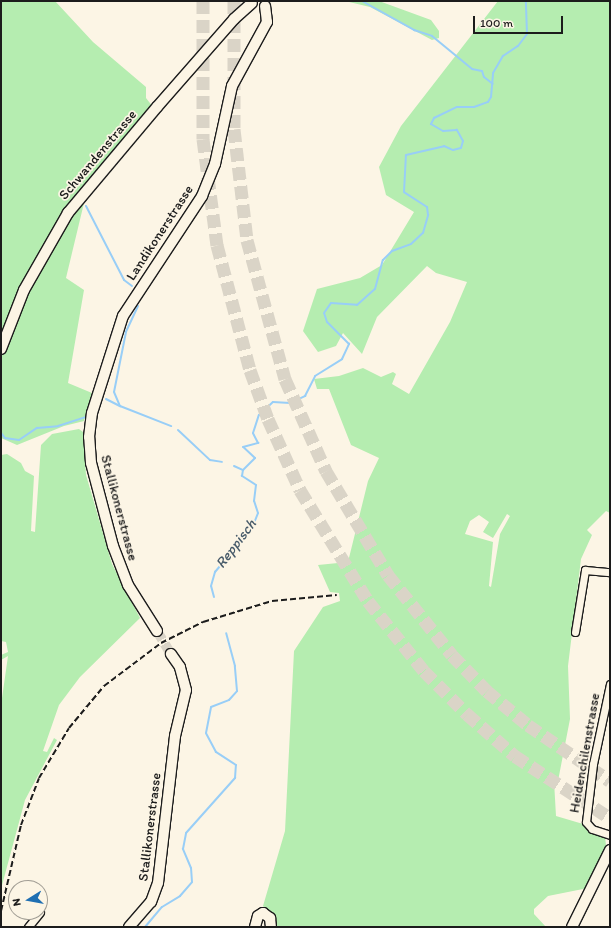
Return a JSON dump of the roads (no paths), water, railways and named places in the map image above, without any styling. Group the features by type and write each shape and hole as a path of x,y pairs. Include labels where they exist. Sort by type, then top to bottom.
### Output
{"street":[{"path":"252,2 267,3"},
{"name":"Schwandenstrasse","path":"1,349 26,287 68,213 234,19 252,2"},
{"name":"Landikonerstrasse","path":"123,316 202,196 215,164 232,86 267,22 267,3"},
{"name":"Stallikonerstrasse","path":"123,316 92,412 90,449 93,476 116,557 136,599 157,631"},
{"path":"575,632 585,570 610,572"},
{"name":"Stallikonerstrasse","path":"129,927 151,902 158,883 175,732 186,690 180,667 170,654"},
{"name":"Heidenchilenstrasse","path":"610,684 593,764 586,822 592,829 610,836"},
{"path":"572,927 610,850"},
{"path":"255,927 258,916 263,913 270,918 271,927"}],"waterway":[{"path":"362,1 414,30 432,36 472,69 482,71 484,77 493,84"},
{"name":"Reppisch","path":"214,597 211,586 215,572 252,528 258,513 254,501 256,485 242,476 243,470 255,458 243,447 258,443 253,433 259,415 273,402 290,403 305,396 315,376 342,359 349,344 327,322 324,313 331,303 357,305 375,289 383,260 392,251 411,244 423,233 428,215 427,207 404,192 406,155 444,146 453,150 461,148 463,141 457,130 443,131 431,124 434,118 457,107 474,107 488,102 491,97 493,73 503,56 518,46 527,34 526,1"},
{"path":"86,206 124,280 132,286"},
{"path":"138,306 126,332 114,392 120,406 171,426"},
{"path":"106,399 120,406"},
{"path":"1,433 5,438 19,440 37,428 58,426 85,417"},
{"path":"178,430 210,460 222,462"},
{"path":"234,466 243,470"},
{"name":"Reppisch","path":"145,927 162,907 180,896 192,882 191,868 183,849 186,833 235,778 236,765 216,752 206,733 211,707 229,700 237,691 235,666 226,633"}],"tunnel":[{"path":"203,1 203,139 217,245 250,370 268,419 300,490 368,601 424,671 467,714 515,756 610,818"},
{"path":"234,1 234,129 247,240 285,379 326,471 388,575 452,655 487,691 528,725 610,781"},
{"path":"157,631 171,654"}],"railway":[{"path":"1,911 21,825 39,778 69,728 104,686 161,643 203,622 272,601 337,595"}]}
